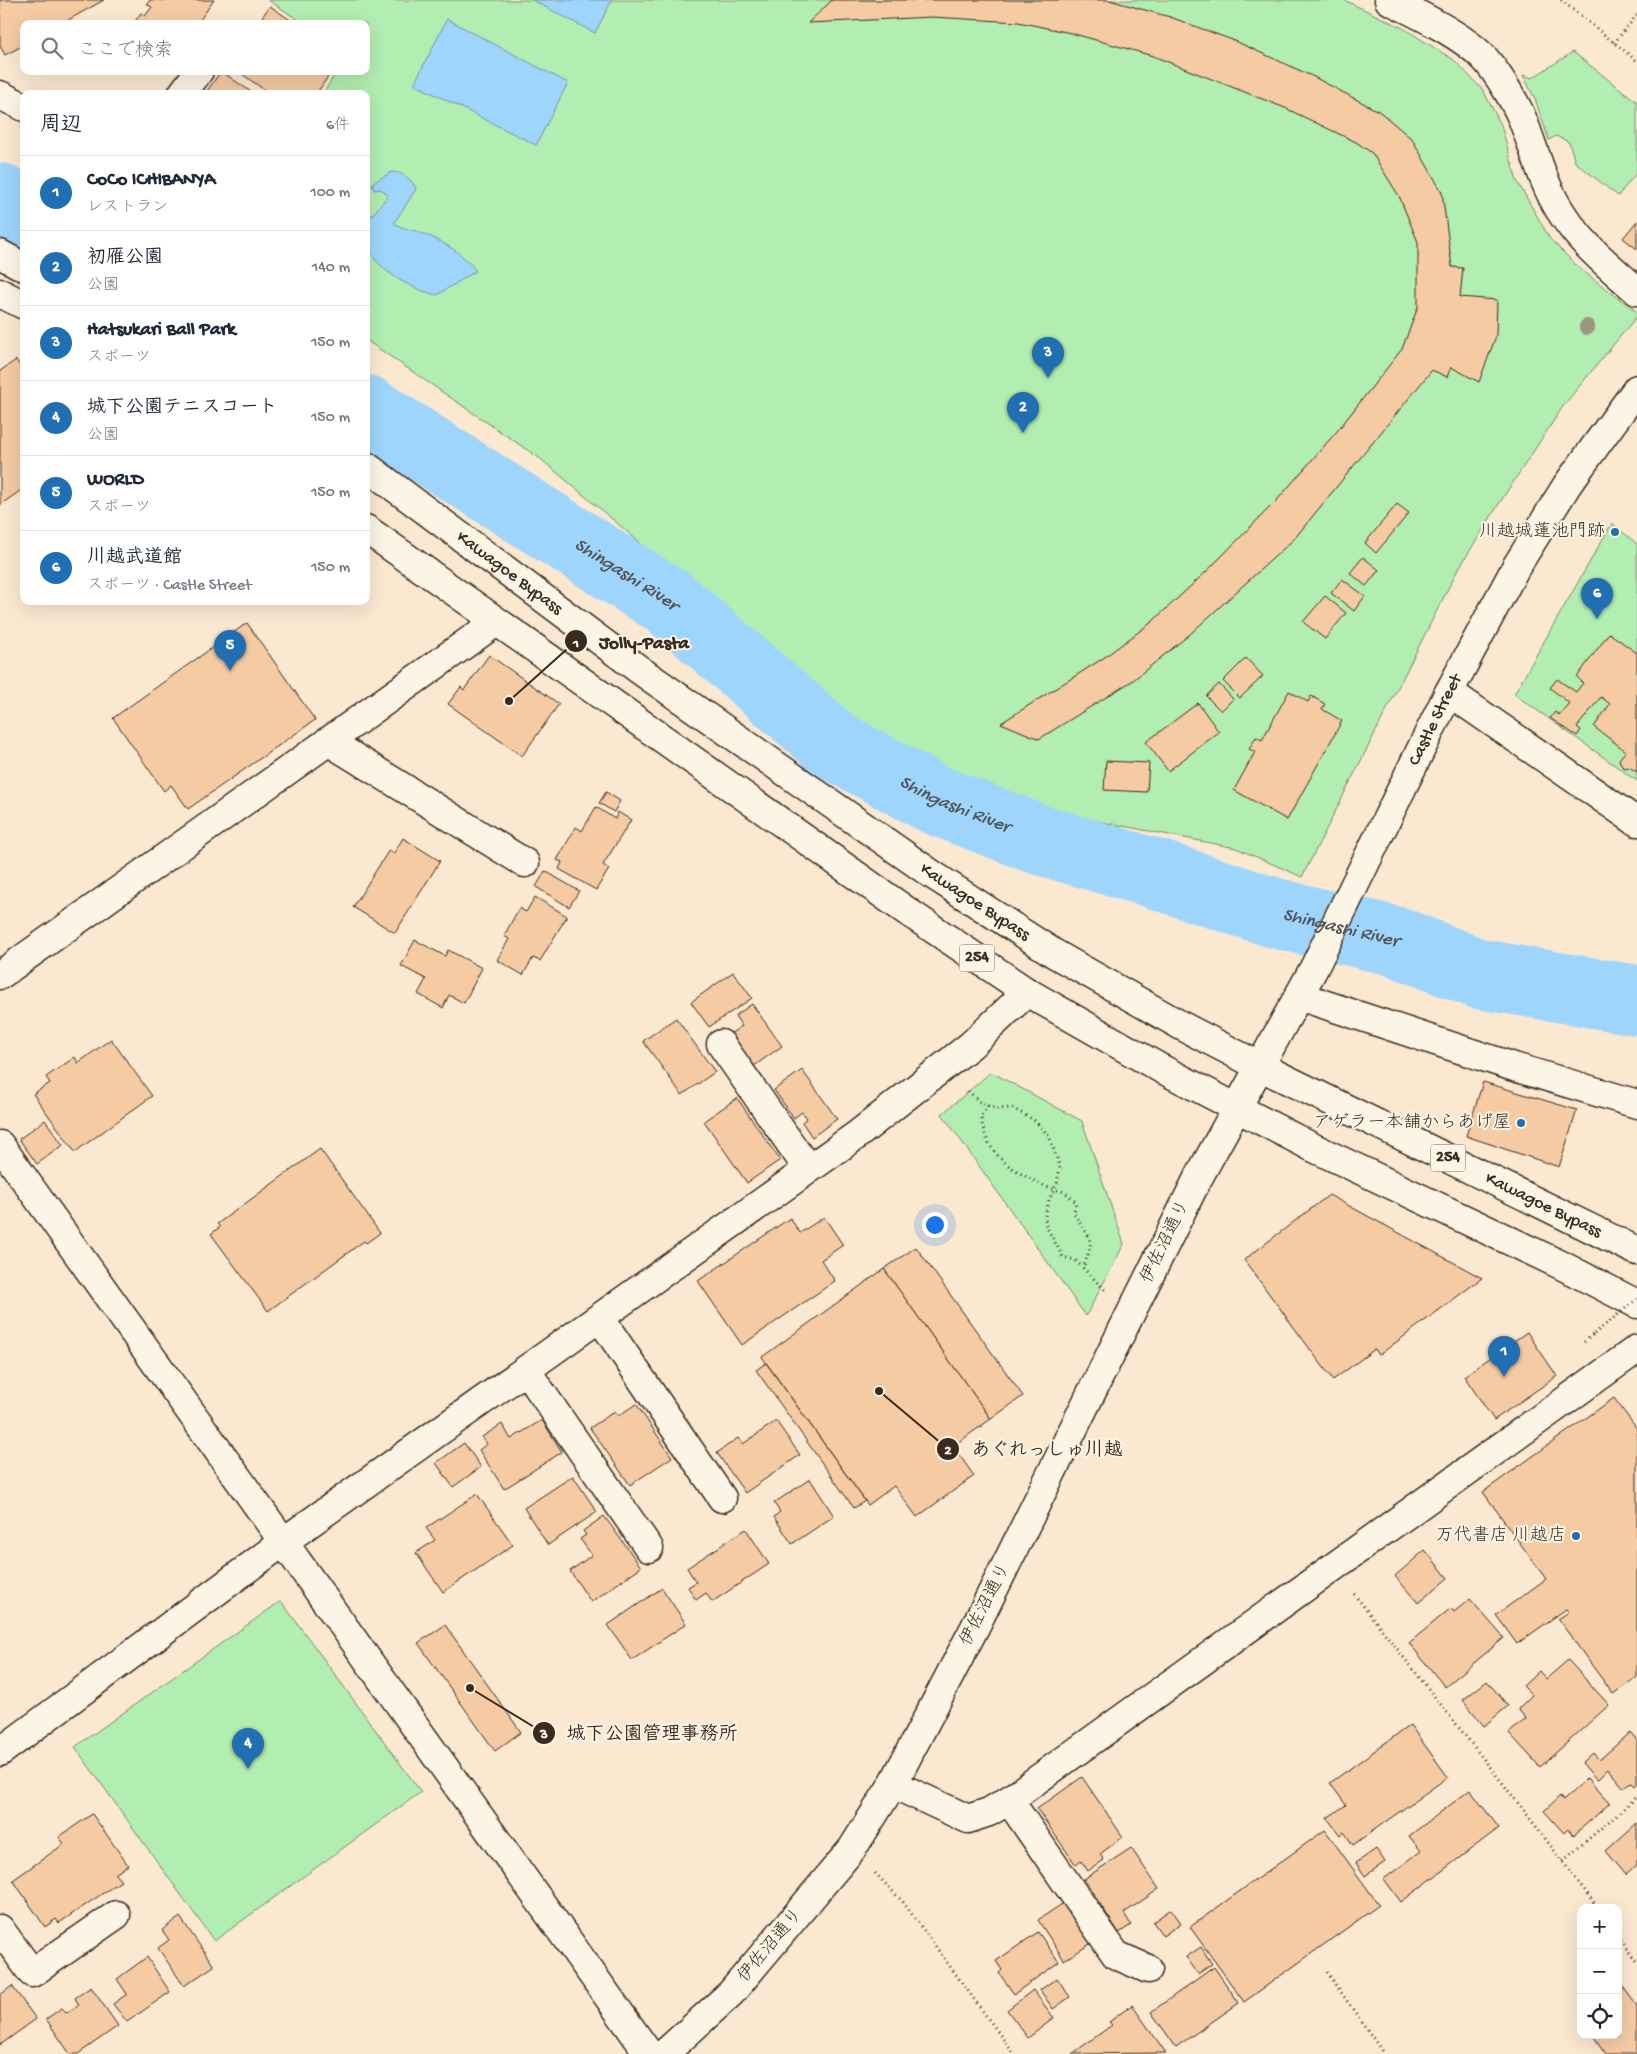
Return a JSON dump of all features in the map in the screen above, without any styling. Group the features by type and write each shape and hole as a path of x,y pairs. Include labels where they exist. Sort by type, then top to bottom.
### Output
{"main road":[{"path":"1389,0 1465,41 1486,60 1520,115 1546,185 1559,209 1579,239 1637,291"},
{"path":"185,90 195,75"},
{"path":"0,94 20,105"},
{"path":"0,254 20,265"},
{"path":"0,292 20,303"},
{"name":"Castle Street","path":"1259,1066 1314,968 1449,692 1516,567 1567,485 1637,389"},
{"name":"Kawagoe Bypass","path":"370,469 642,671 933,875 1055,954 1182,1026 1259,1066 1637,1251"},
{"name":"254","path":"370,532 908,912 1027,992 1160,1068 1312,1147 1637,1304"},
{"path":"0,976 496,622"},
{"path":"1449,692 1637,822"},
{"path":"328,741 525,863"},
{"path":"0,1752 283,1542 857,1135 971,1045 1027,992"},
{"path":"1299,996 1514,1068 1637,1104"},
{"path":"720,1044 808,1169"},
{"name":"伊佐沼通り","path":"664,2054 731,1992 852,1849 893,1784 979,1620 1196,1182 1259,1066"},
{"path":"0,1145 649,2054"},
{"path":"600,1318 722,1498"},
{"path":"893,1784 968,1819 989,1812 1009,1800 1637,1349"},
{"path":"526,1370 649,1548"},
{"path":"1009,1800 1116,1955 1148,1969"},
{"path":"0,1929 32,1973 116,1915"}],"path":[{"path":"1561,0 1637,61"},
{"path":"1614,43 1637,15"},
{"path":"965,1088 981,1103 997,1108 1012,1108 1034,1120 1049,1136 1060,1167 1047,1208 1046,1226 1063,1257 1075,1260 1106,1291"},
{"path":"988,1106 980,1117 982,1131 988,1144 997,1156 1021,1174 1054,1190 1064,1192 1076,1202 1074,1213 1091,1240 1090,1252 1083,1268"},
{"path":"1594,1334 1637,1299"},
{"path":"1333,1567 1595,1904"},
{"path":"1563,1861 1637,1797"},
{"path":"852,1849 903,1902 1014,2054"},
{"path":"1622,1941 1637,1961"},
{"path":"1327,1972 1384,2054"}],"green space":[{"path":"268,0 1344,0 1403,28 1454,60 1483,90 1501,125 1517,181 1550,239 1579,268 1637,312 1637,316 1564,405 1456,573 1302,877 1236,848 1061,814 904,764 813,702 776,657 542,460 370,343 370,90 325,90 335,75 370,75 370,20 299,20"},
{"path":"1573,52 1637,102 1637,172 1618,196 1575,162 1569,142 1556,136 1549,140 1535,99 1523,75 1532,78"},
{"path":"1612,523 1637,544 1637,781 1514,694"},
{"path":"991,1072 1082,1121 1124,1244 1086,1316 942,1114"},
{"path":"281,1601 421,1792 214,1941 75,1747"}],"water":[{"path":"532,0 612,0 595,33"},
{"path":"447,19 568,83 536,145 414,84"},
{"path":"392,172 400,173 407,177 416,189 394,223 424,234 446,245 466,259 476,271 437,295 413,287 388,272 370,252 370,218 388,195 381,189 374,190 372,183"}],"building":[{"path":"0,0 104,0 68,20 20,20 20,47 5,55 0,46"},
{"path":"150,0 214,0 200,20 136,20 141,13 145,16 152,7 147,4"},
{"path":"832,0 1109,0 1170,17 1235,41 1314,77 1380,112 1412,139 1442,192 1452,267 1463,268 1460,297 1497,300 1496,336 1479,382 1451,367 1447,377 1432,370 1294,539 1189,635 1132,681 1039,739 1001,723 1102,659 1152,622 1208,570 1278,499 1338,430 1402,349 1418,307 1418,242 1399,196 1372,153 1356,142 1285,108 1153,56 1071,33 1018,22 932,17 808,23"},
{"path":"270,6 290,20 260,20"},
{"path":"218,75 227,75 248,90 208,90"},
{"path":"243,75 329,75 319,90 264,90"},
{"path":"1637,221 1637,249 1623,238"},
{"path":"16,360 20,366 20,491 0,505 0,371"},
{"path":"1397,504 1409,513 1376,553 1365,543"},
{"path":"1363,557 1379,570 1366,586 1350,573"},
{"path":"1342,579 1365,596 1354,611 1331,593"},
{"path":"1325,596 1346,613 1325,639 1303,622"},
{"path":"247,623 315,720 188,809 171,785 164,791 113,718"},
{"path":"1609,633 1637,653 1637,772 1629,767 1624,768 1621,765 1619,759 1626,751 1594,727 1610,704 1601,697 1577,727 1581,730 1577,736 1550,718 1555,712 1559,715 1569,703 1550,688 1557,679 1576,692 1583,683 1577,677"},
{"path":"489,655 559,704 522,756 448,704 461,687 464,690"},
{"path":"1246,658 1263,676 1240,698 1223,681"},
{"path":"1219,684 1233,699 1221,711 1206,696"},
{"path":"1289,691 1308,702 1311,696 1325,704 1322,709 1342,721 1287,820 1234,790 1255,752 1249,749 1256,737 1262,740"},
{"path":"1198,703 1219,732 1168,771 1146,742"},
{"path":"1106,761 1149,763 1147,792 1104,790"},
{"path":"606,792 620,801 614,812 599,803"},
{"path":"596,807 615,819 618,812 631,820 603,865 609,869 596,890 559,869 562,862 557,860 576,827 582,831"},
{"path":"403,838 440,861 395,933 353,907 389,850 394,853"},
{"path":"545,871 579,891 569,907 536,887"},
{"path":"535,897 567,916 540,961 533,958 523,975 497,960 509,939 504,936 519,908 526,912"},
{"path":"415,940 445,956 448,950 482,968 464,1003 449,995 443,1008 418,994 426,979 401,966"},
{"path":"733,972 752,998 709,1027 691,1002"},
{"path":"752,1004 782,1046 754,1066 730,1034 742,1026 735,1016"},
{"path":"676,1018 715,1072 682,1095 643,1041"},
{"path":"111,1039 152,1096 75,1152 33,1094 50,1083 46,1077 75,1057 78,1063"},
{"path":"802,1070 837,1119 812,1137 802,1122 807,1118 802,1112 794,1118 774,1090"},
{"name":"アゲラー本舗からあげ屋","path":"1483,1082 1577,1110 1559,1167 1466,1136"},
{"path":"737,1098 780,1160 747,1183 704,1121"},
{"path":"45,1120 63,1145 37,1164 19,1139"},
{"path":"320,1149 380,1233 366,1243 364,1241 268,1311 211,1234 220,1227 217,1224"},
{"path":"1329,1195 1482,1278 1379,1355 1375,1349 1333,1380 1244,1260"},
{"path":"824,1217 843,1245 821,1260 835,1281 742,1345 698,1281 790,1218 800,1233"},
{"path":"916,1247 1023,1396 991,1419 884,1269"},
{"path":"884,1269 991,1419 953,1446 974,1476 917,1517 894,1486 868,1505 762,1357"},
{"path":"1527,1332 1557,1376 1494,1420 1464,1376"},
{"path":"766,1363 865,1501 854,1508 756,1370"},
{"name":"万代書店 川越店","path":"1614,1398 1637,1429 1637,1677 1613,1694 1558,1619 1569,1612 1566,1609 1517,1644 1496,1615 1546,1579 1483,1492"},
{"path":"636,1404 672,1457 630,1485 590,1428 615,1411 618,1416"},
{"path":"542,1420 562,1452 504,1489 479,1450 487,1444 482,1437 502,1424 511,1439"},
{"path":"776,1421 800,1455 745,1493 717,1453 738,1438 743,1444"},
{"path":"464,1443 481,1467 453,1487 436,1463"},
{"path":"573,1476 597,1512 548,1545 524,1508"},
{"path":"810,1479 834,1516 792,1544 774,1517 780,1512 774,1503"},
{"path":"477,1494 513,1545 443,1592 416,1553 435,1540 426,1528"},
{"path":"604,1516 641,1567 591,1602 570,1571 592,1555 580,1539 586,1535 583,1531"},
{"path":"746,1529 769,1564 712,1602 706,1593 696,1600 688,1587 696,1582 687,1568"},
{"path":"1425,1550 1448,1578 1418,1603 1395,1576"},
{"path":"662,1588 686,1624 632,1660 608,1625"},
{"path":"1470,1599 1504,1638 1445,1687 1409,1643 1451,1608 1454,1612"},
{"path":"445,1625 521,1732 495,1751 418,1643"},
{"path":"1568,1660 1609,1705 1540,1767 1509,1733 1526,1719 1518,1709 1532,1695 1523,1686 1539,1671 1546,1679"},
{"path":"1487,1681 1508,1706 1484,1726 1463,1700"},
{"path":"1410,1725 1448,1777 1353,1845 1344,1832 1340,1835 1327,1818 1346,1805 1330,1783"},
{"path":"1631,1732 1637,1739 1637,1784 1635,1786 1631,1782 1624,1788 1608,1769 1597,1780 1582,1763 1593,1753 1599,1760"},
{"path":"1082,1777 1123,1837 1100,1854 1104,1860 1088,1871 1081,1861 1076,1865 1037,1809"},
{"path":"1587,1778 1610,1803 1574,1835 1568,1829 1564,1833 1544,1811 1560,1796 1563,1801"},
{"path":"1470,1790 1499,1828 1401,1902 1384,1879 1421,1851 1409,1836"},
{"path":"92,1814 128,1865 115,1874 121,1881 59,1923 56,1919 45,1927 13,1880 64,1844 59,1837"},
{"path":"1637,1823 1637,1865 1626,1875 1606,1851"},
{"path":"1325,1830 1379,1905 1244,2002 1190,1927"},
{"path":"1131,1848 1159,1889 1124,1913 1131,1925 1119,1933 1084,1879"},
{"path":"1376,1849 1385,1862 1365,1876 1356,1863"},
{"path":"1065,1902 1092,1943 1064,1960 1038,1920"},
{"path":"1171,1909 1181,1923 1163,1936 1153,1922"},
{"path":"180,1917 214,1966 184,1986 158,1948 169,1940 162,1930"},
{"path":"1038,1932 1059,1962 1014,1994 999,1973 1002,1970 996,1961"},
{"path":"1201,1947 1212,1964 1198,1974 1186,1957"},
{"path":"147,1957 170,1992 127,2022 113,2004 127,1994 117,1979"},
{"path":"1214,1967 1239,2003 1176,2047 1151,2012"},
{"path":"1057,1978 1070,1997 1053,2009 1040,1990"},
{"path":"1622,1985 1637,2006 1637,2054 1605,2054 1595,2039 1622,2039"},
{"path":"12,1986 36,2019 0,2045 0,1995"},
{"path":"91,1987 118,2026 78,2054 70,2054 46,2019 62,2008 67,2013 79,2005 75,1998"},
{"path":"1033,1990 1054,2018 1028,2038 1007,2010"},
{"path":"1132,2005 1166,2053 1072,2054 1112,2025 1109,2022"}],"waterway":[{"name":"Shingashi River","path":"0,198 20,210"},
{"name":"Shingashi River","path":"370,413 670,603 834,745 936,800 1037,839 1156,874 1275,913 1398,942 1479,974 1637,1000"}],"place":[{"name":"Hatsukari Ball Park","path":"1048,378"},
{"name":"初雁公園","path":"1023,433"},
{"name":"川越城蓮池門跡","path":"1615,532"},
{"name":"川越武道館","path":"1597,619"},
{"name":"WORLD","path":"230,671"},
{"name":"Jolly-Pasta","path":"509,701"},
{"name":"アゲラー本舗からあげ屋","path":"1521,1123"},
{"name":"CoCo ICHIBANYA","path":"1504,1377"},
{"name":"あぐれっしゅ川越","path":"879,1391"},
{"name":"万代書店 川越店","path":"1576,1536"},
{"name":"城下公園管理事務所","path":"470,1688"},
{"name":"城下公園テニスコート","path":"248,1769"}]}
